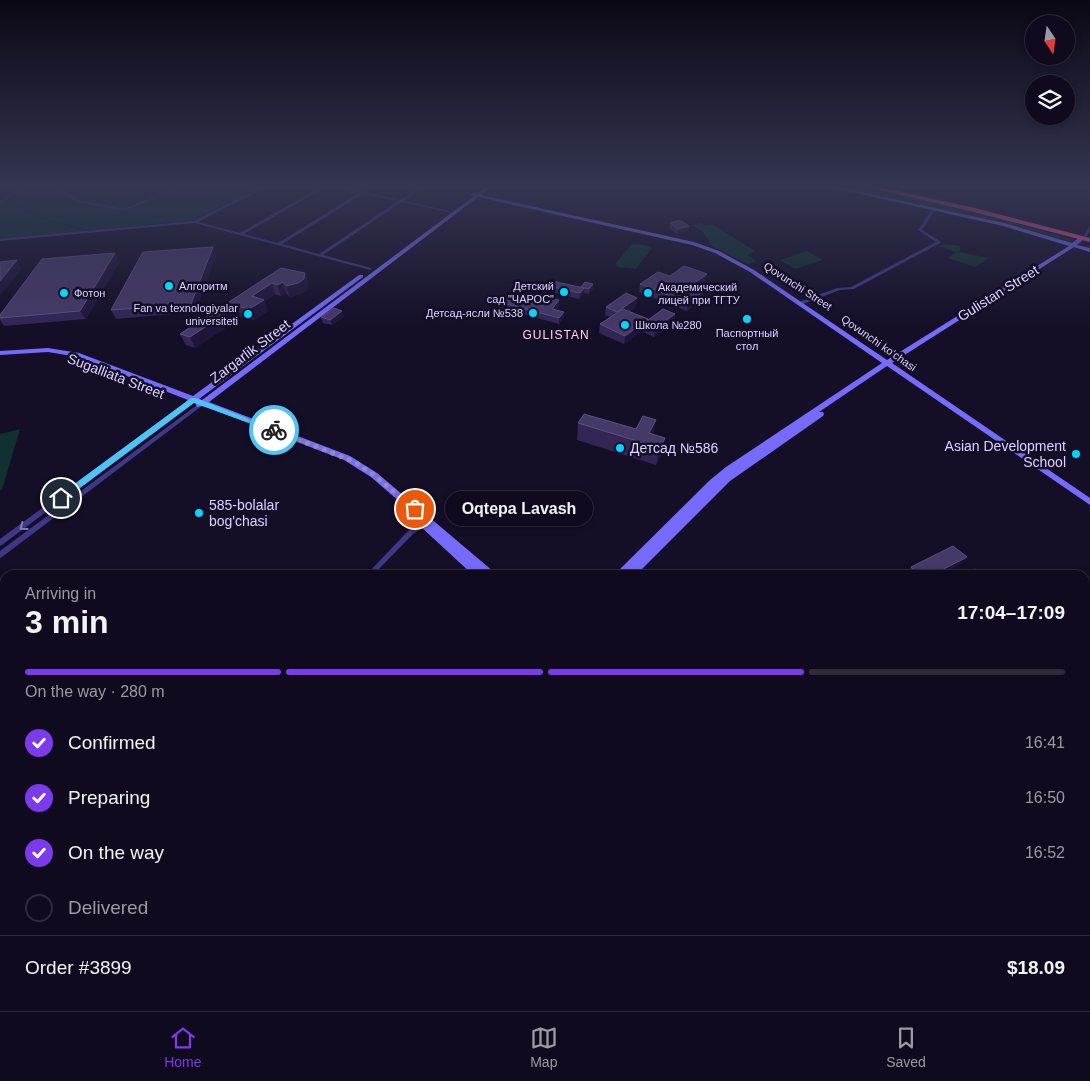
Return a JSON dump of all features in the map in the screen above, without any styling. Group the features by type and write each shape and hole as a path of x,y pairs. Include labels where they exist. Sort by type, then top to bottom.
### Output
{"highway":[{"path":"1064,232 1085,238"}],"main road":[{"name":"Zargarlik Street","path":"195,403 424,232"},
{"path":"640,232 705,247 752,271 802,302"},
{"name":"Qovunchi Street","path":"652,232 706,245 730,255 891,363"},
{"path":"1047,232 1085,238 1090,250"},
{"name":"Gulistan Street","path":"624,570 713,482 729,469 1085,238"},
{"name":"Sugalliata Street","path":"0,354 48,350 89,358 195,403 320,451 350,465 370,478 485,570"},
{"name":"Gulistan Street","path":"635,570 701,503 735,473 891,363"},
{"name":"Qovunchi ko'chasi","path":"891,363 1090,496"},
{"name":"Qovunchi ko'chasi","path":"891,363 1090,502"},
{"name":"Sugalliata Street","path":"426,522 474,570"}],"street":[{"path":"0,240 85,232"},
{"path":"234,232 374,270"},
{"path":"279,244 298,232"},
{"path":"320,256 355,232"},
{"path":"802,302 839,289 852,288 939,242 923,232"},
{"name":"Zargarlik Street","path":"1,542 125,451 195,403"},
{"name":"Zargarlik Street","path":"0,555 134,454 195,403"},
{"path":"125,451 134,454"},
{"path":"374,570 404,539 426,522"},
{"path":"1,542 10,547"}],"green space":[{"path":"0,232 76,232 0,240"},
{"path":"703,232 725,232 755,251 747,255 757,261 748,264 712,246"},
{"path":"1038,232 1047,232 1074,240 1069,241"},
{"path":"632,244 652,248 636,269 618,267 615,264"},
{"path":"946,244 960,246 960,252 989,258 975,267 948,258 956,252 939,246"},
{"path":"807,251 823,260 795,269 780,260"},
{"path":"20,429 2,490 0,491 0,434"}],"building":[{"name":"Алгоритм","path":"213,247 191,304 111,310 143,252"},
{"name":"Фотон","path":"115,253 80,311 0,318 0,315 42,259"},
{"path":"17,260 0,281 0,262"},
{"path":"684,266 707,274 692,285 705,290 688,303 640,284 658,272 670,276"},
{"path":"281,268 305,273 304,279 298,283 286,286 283,282 277,285 272,283 252,296 264,300 249,309 237,306 190,337 180,334"},
{"path":"552,281 584,288 580,293 548,286"},
{"path":"585,282 593,284 589,289 581,287"},
{"path":"626,293 637,298 617,312 606,307"},
{"path":"505,297 542,306 550,298 559,300 552,309 564,312 559,318 499,302"},
{"path":"334,308 342,311 330,320 321,317"},
{"path":"623,309 648,319 625,336 600,324"},
{"path":"663,309 675,314 655,328 644,323"},
{"path":"584,414 636,429 643,416 656,420 649,433 665,438 660,448 578,423"},
{"path":"953,546 967,557 942,570 914,570 911,567"}],"way so far":[{"path":"274,430 355,462 415,509"}],"place":[{"name":"Алгоритм","path":"169,286"},
{"name":"Детский сад \"ЧАРОС\"","path":"564,292"},
{"name":"Фотон","path":"64,293"},
{"name":"Академический лицей при ТГТУ","path":"648,293"},
{"name":"Детсад-ясли №538","path":"533,313"},
{"name":"Fan va texnologiyalar universiteti","path":"248,314"},
{"name":"Паспортный стол","path":"747,319"},
{"name":"Школа №280","path":"625,325"},
{"name":"Детсад №586","path":"620,448"},
{"name":"Asian Development School","path":"1076,454"},
{"name":"Oqtepa Lavash","path":"415,509"},
{"name":"585-bolalar bog'chasi","path":"199,513"}],"district":[{"name":"GULISTAN","path":"556,335"}],"route":[{"path":"61,498 193,400 274,430"}]}
